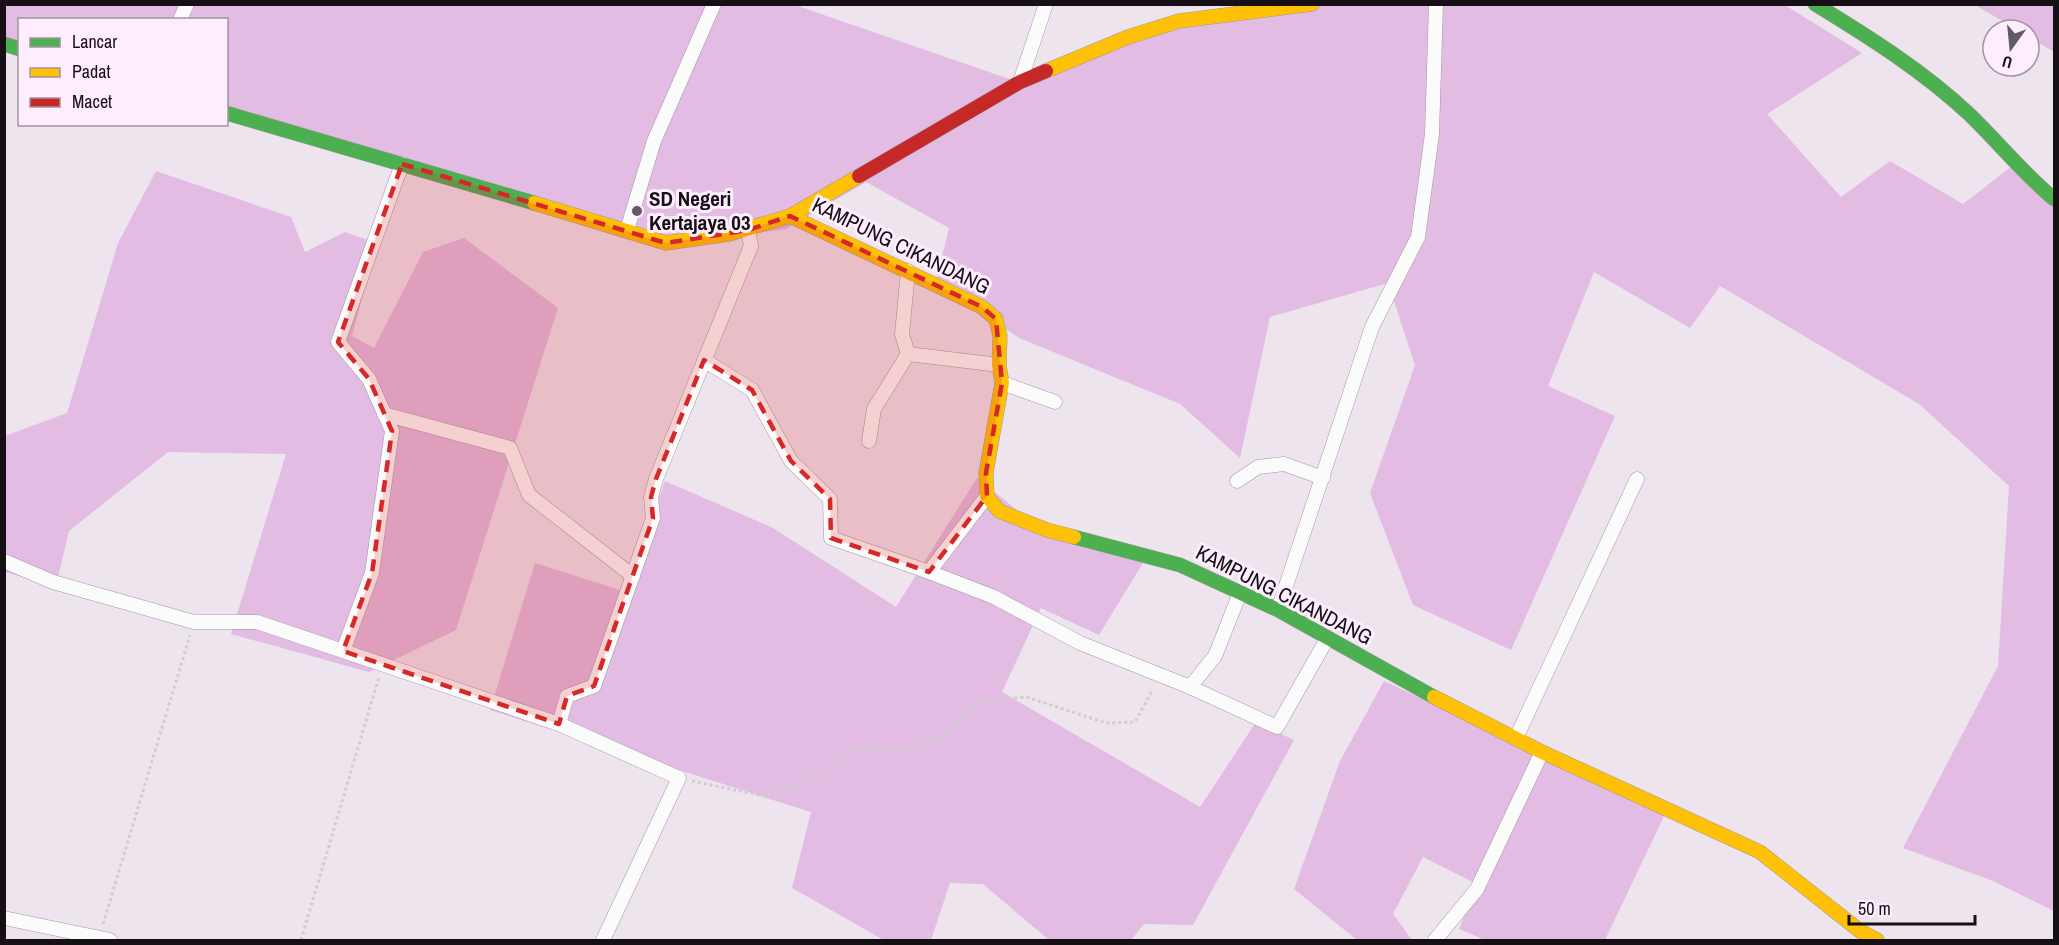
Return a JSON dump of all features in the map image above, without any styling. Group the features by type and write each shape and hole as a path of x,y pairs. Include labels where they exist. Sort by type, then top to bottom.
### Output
{"street":[{"path":"181,18 187,4"},
{"path":"1020,82 1046,4"},
{"path":"228,114 666,243 697,241 748,230 790,216 1020,82 1128,37 1179,21 1312,4"},
{"path":"1278,610 1372,327 1418,237 1432,134 1436,4"},
{"path":"1815,4 1873,39 1911,66 1969,114 2039,187 2055,199"},
{"path":"627,230 654,141 710,6"},
{"path":"343,651 372,573 392,431 369,379 338,342 402,164"},
{"name":"KAMPUNG CIKANDANG","path":"790,216 982,307 996,319 1000,336 999,365 1002,383 986,473 987,496 999,511 1047,530 1180,565 1278,610 1423,692 1542,752 1760,852 1860,931 1877,940"},
{"path":"559,724 567,696 594,686 653,518 651,497 656,479 751,246 748,230"},
{"path":"869,441 874,409 908,354 902,334 908,271"},
{"path":"908,354 999,365"},
{"path":"704,360 752,390 791,461 830,499 831,538 994,597 1080,643 1161,674 1277,727 1327,639"},
{"path":"1002,383 1055,402"},
{"path":"384,414 510,448 529,495 633,576"},
{"path":"1237,481 1258,467 1284,464 1323,478"},
{"path":"1516,738 1637,479"},
{"path":"929,572 987,496"},
{"path":"4,561 53,582 194,622 257,622 559,724 679,778 603,940"},
{"path":"1190,687 1215,656 1240,593"},
{"path":"1435,940 1477,889 1542,752"},
{"path":"4,918 104,939"}],"path":[{"path":"104,939 194,622"},
{"path":"301,940 383,664"},
{"path":"679,778 764,796 801,784 850,750 912,749 944,736 978,701 1026,697 1106,723 1135,722 1161,674"}],"highlighted area":[{"path":"402,164 666,243 748,230 790,216 982,307 996,319 1002,383 986,473 987,496 929,572 831,538 830,499 791,461 752,390 704,360 656,479 651,497 653,518 594,686 567,696 559,724 343,651 372,573 392,431 369,379 338,342"}],"shaded area":[{"path":"4,5 795,5 1027,85 1188,18 1256,5 1785,5 1862,53 1767,114 1841,197 1890,161 1963,204 2016,163 2054,200 2054,911 1993,881 1903,848 1998,666 2009,486 1919,404 1720,286 1690,328 1594,272 1548,386 1615,416 1511,650 1413,605 1370,493 1415,365 1388,283 1270,317 1240,458 1180,404 1019,338 936,282 949,228 866,182 786,229 665,246 228,111 228,18 18,18 18,48 5,44"},
{"path":"1975,5 2054,5 2054,52 2041,44 2041,18 1997,18"},
{"path":"156,171 291,217 305,252 345,232 377,243 352,336 374,348 423,252 464,238 558,308 456,630 369,672 231,634 286,454 168,452 69,531 56,586 5,572 5,436 67,413 118,243"},
{"path":"977,478 1052,538 1146,558 1099,635 1041,608 1002,692 1200,807 1256,722 1294,740 1193,925 1144,924 1131,940 1049,940 983,884 950,883 931,940 884,940 792,888 811,812 490,710 535,563 626,592 665,481 773,528 896,607"},
{"path":"1384,681 1666,812 1605,940 1485,940 1459,929 1477,884 1423,857 1393,914 1412,940 1357,940 1294,889 1340,761"}],"traffic: fast":[{"path":"1815,4 1875,42 1933,83 1969,114 2054,199"},
{"path":"4,44 18,48"},
{"path":"228,114 534,203"},
{"path":"1074,537 1180,565 1278,610 1434,697"}],"traffic: slow":[{"path":"1046,71 1128,37 1179,21 1312,4"},
{"path":"534,203 666,243 729,234 790,216 859,176"},
{"path":"790,216 982,307 996,319 1000,336 999,365 1002,383 986,473 987,496 999,511 1047,530 1074,537"},
{"path":"1434,697 1542,752 1760,852 1860,931 1877,940"}],"traffic: jam":[{"path":"859,176 1020,82 1046,71"}],"place":[{"name":"SD Negeri Kertajaya 03","path":"637,211"}]}
